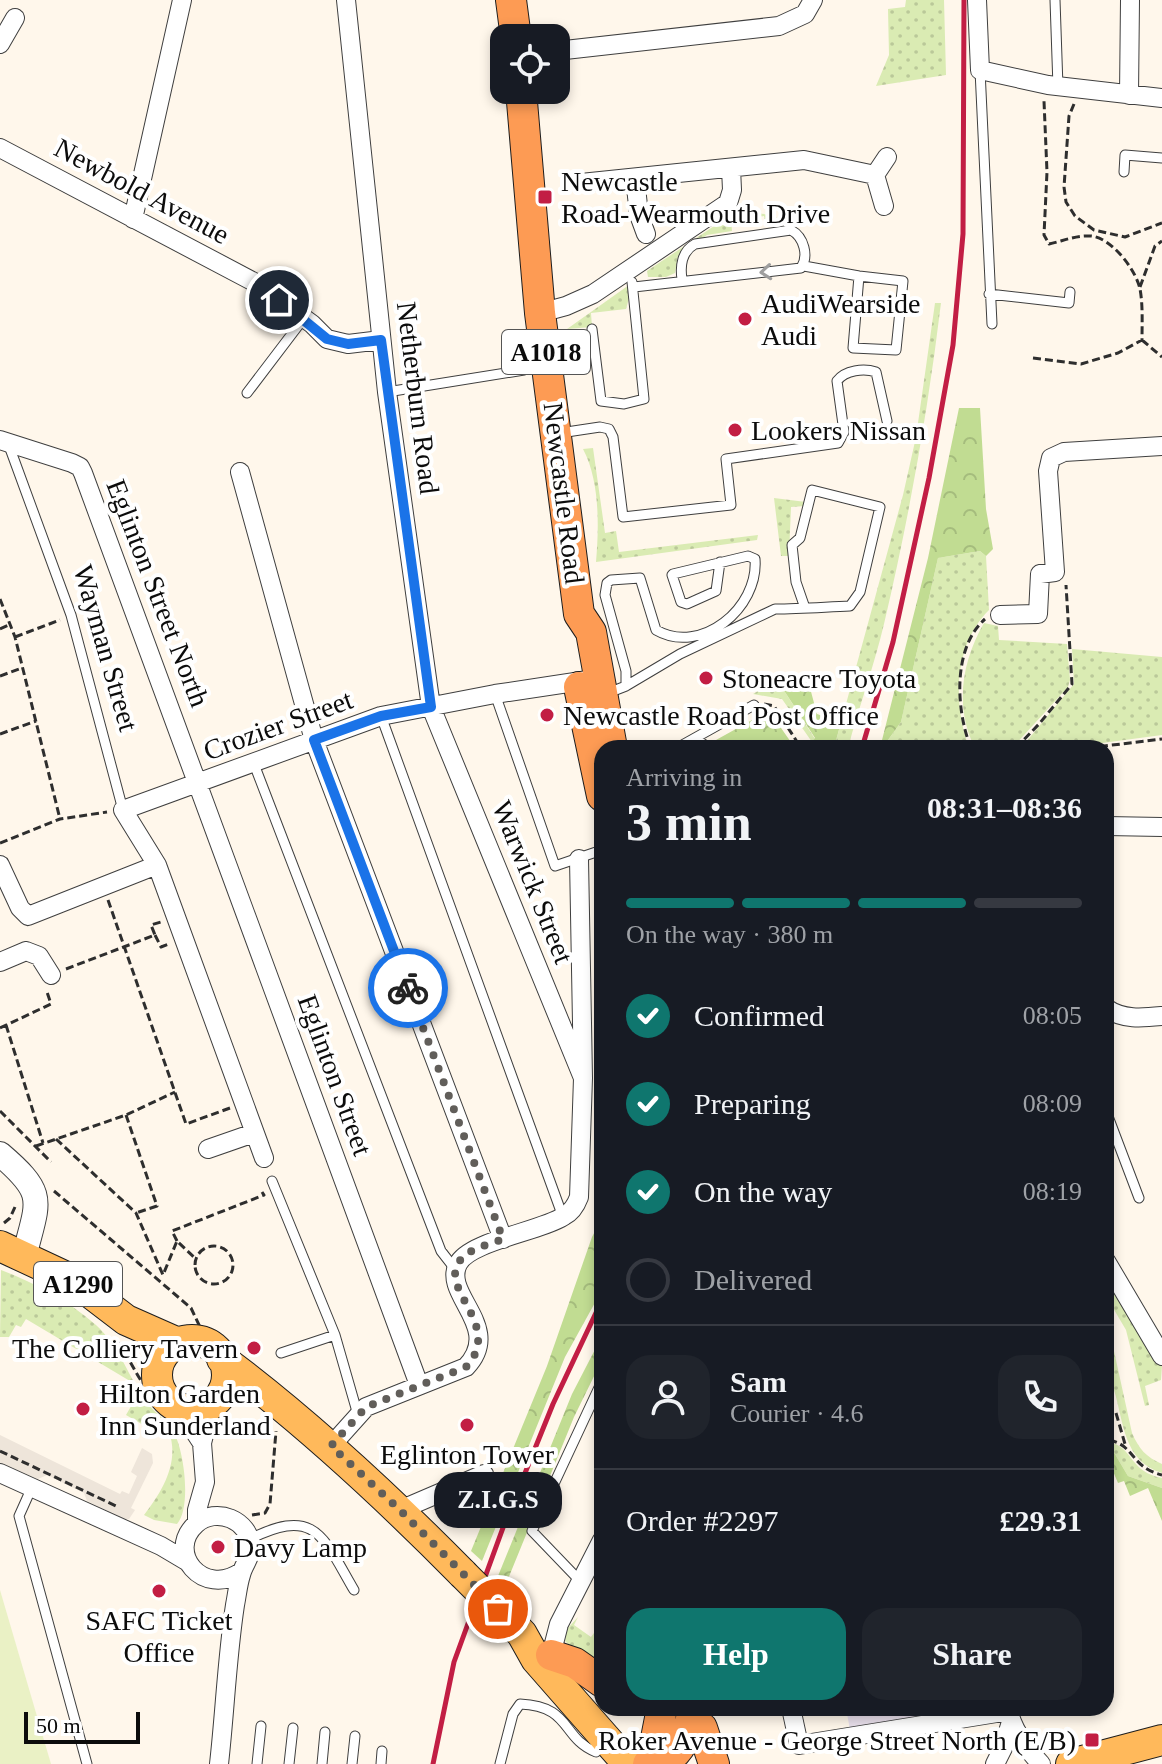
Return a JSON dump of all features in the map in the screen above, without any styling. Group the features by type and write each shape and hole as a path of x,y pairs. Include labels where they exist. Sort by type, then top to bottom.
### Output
{"highway":[{"path":"511,0 514,24"},
{"name":"Newcastle Road","path":"522,104 540,313 579,614 573,641 597,688"},
{"name":"A1018","path":"597,688 610,740"},
{"name":"A1018","path":"597,688 599,740"},
{"path":"551,1655 575,1663 594,1676"},
{"path":"660,1716 651,1764 665,1762 676,1754 699,1716"},
{"path":"697,1764 700,1716"},
{"path":"700,1716 714,1764"}],"main road":[{"name":"A1290","path":"9,1250 75,1281 120,1328 157,1378"},
{"name":"A1290","path":"120,1328 203,1349 281,1404 400,1510 522,1634 551,1655 594,1698"},
{"path":"215,1400 226,1379 203,1349 162,1357 157,1378 164,1397 175,1412 241,1396 281,1404"},
{"name":"A1290","path":"522,1634 536,1659 618,1753"},
{"name":"A1290","path":"612,1716 651,1764"},
{"path":"1079,1763 1126,1756 1162,1740"}],"street":[{"path":"133,219 182,0"},
{"name":"Netherburn Road","path":"346,0 387,392 431,707"},
{"path":"570,49 779,26 805,14 813,0"},
{"path":"977,0 980,70 1090,92 1162,98"},
{"path":"1129,95 1130,0"},
{"path":"0,44 15,18"},
{"name":"Newbold Avenue","path":"0,148 254,282 327,339 348,344 381,340"},
{"path":"884,206 875,175 887,157"},
{"path":"581,183 804,160 875,175"},
{"path":"540,313 582,300 630,279 728,203 732,190 731,168"},
{"path":"635,178 639,215 646,234"},
{"name":"Eglinton Street North","path":"4,442 80,467 199,784"},
{"path":"1000,615 1038,614 1040,574 1055,572 1048,471 1051,458 1064,452 1162,446"},
{"path":"240,472 314,740 503,1239"},
{"name":"Crozier Street","path":"123,810 381,716 495,694 597,688"},
{"name":"Warwick Street","path":"431,707 583,1078"},
{"name":"Eglinton Street","path":"199,784 419,1385"},
{"name":"Wayman Street","path":"123,810 157,865 264,1158"},
{"path":"1114,826 1162,827"},
{"path":"331,1446 366,1407 466,1367 475,1357 480,1343 456,1279 455,1269 459,1260 503,1239 563,1217 579,1197 583,1078 579,859"},
{"path":"0,865 20,908 28,916 26,951"},
{"path":"28,916 157,865"},
{"path":"0,962 26,951 39,956 51,975"},
{"path":"1114,1013 1138,1019 1162,1016"},
{"path":"208,1149 254,1133"},
{"path":"3,1163 28,1179 36,1205 9,1250"},
{"path":"1114,1275 1162,1356"},
{"path":"188,1562 186,1542 197,1523 197,1510 205,1482 202,1443 215,1400"},
{"path":"175,1412 202,1443"},
{"path":"0,1473 161,1546 188,1562 202,1577 223,1581 241,1572"},
{"path":"400,1510 484,1474"},
{"path":"205,1482 224,1512 238,1522 250,1539 250,1556 241,1572 235,1609 219,1764"},
{"path":"197,1523 224,1512"},
{"path":"161,1546 186,1542"},
{"path":"551,1655 559,1624 594,1557"},
{"path":"212,1581 235,1609"},
{"path":"793,1716 799,1745 995,1716"},
{"path":"995,1764 1003,1748 1009,1716"},
{"path":"1010,1716 1028,1750 1041,1764"}],"lane":[{"path":"1053,86 1055,0"},
{"path":"980,70 992,324"},
{"path":"1124,172 1125,155 1162,158"},
{"path":"682,279 680,269 683,259 695,244 791,230 797,233 803,244 804,266"},
{"path":"592,329 601,401 624,404 644,399 630,279 682,279 804,266 903,281 896,350 853,348 859,276"},
{"path":"989,294 1069,303 1070,292"},
{"path":"247,393 304,318"},
{"path":"387,392 524,370"},
{"path":"556,434 600,427 609,429 613,437 623,517 731,505 726,459 838,443 844,432 837,381 845,374 868,370 876,372 887,421"},
{"name":"Wayman Street","path":"4,442 71,615 123,810"},
{"path":"597,688 680,654 775,609 805,608 850,606 860,592 880,507 812,490 800,538 792,545 796,582 805,608"},
{"path":"597,688 626,671 605,595 607,583 635,577 642,579 656,630 664,634 691,636 729,619 744,605 751,593 755,559 750,555 720,562 673,574 681,602 687,604 714,593 720,562"},
{"path":"495,694 555,866 594,853"},
{"path":"703,740 754,705"},
{"path":"381,716 563,1217"},
{"path":"254,764 441,1251 455,1269"},
{"path":"1114,1132 1139,1198"},
{"path":"272,1181 335,1335 358,1415"},
{"path":"281,1353 335,1335"},
{"path":"582,1583 532,1531 594,1398"},
{"path":"32,1487 19,1516 87,1764"},
{"path":"250,1539 289,1523 303,1524 316,1532 332,1552 354,1590"},
{"path":"500,1764 513,1714 520,1704 549,1708 564,1720 583,1747 596,1752 618,1753"},
{"path":"257,1764 261,1726"},
{"path":"289,1764 293,1728"},
{"path":"322,1764 325,1732"},
{"path":"352,1764 355,1736"},
{"path":"381,1764 382,1751"}],"path":[{"path":"1053,86 1043,106 1047,172 1044,235 1052,244 1083,236 1102,238 1112,246 1140,288"},
{"path":"1090,92 1071,106 1064,187 1066,202 1075,216 1094,230 1125,237 1162,223"},
{"path":"1162,241 1155,246 1140,288 1142,340 1162,357"},
{"path":"1033,358 1081,364 1118,353 1142,340"},
{"path":"1024,740 1072,684 1066,579 1055,572"},
{"path":"0,599 15,637 60,819"},
{"path":"15,637 71,615"},
{"path":"968,740 959,697 963,665 969,642 978,625 987,617 1000,615"},
{"path":"0,629 11,624"},
{"path":"0,676 22,668"},
{"path":"754,705 774,706 796,740"},
{"path":"0,734 36,721"},
{"path":"1114,745 1162,739"},
{"path":"0,843 60,819 123,810"},
{"path":"103,885 186,1124 243,1103"},
{"path":"0,1028 51,1004 42,978 155,935 151,925 175,917"},
{"path":"6,1025 43,1143"},
{"path":"36,1146 126,1115 175,1092"},
{"path":"0,1111 51,1162"},
{"path":"126,1115 157,1206 136,1213"},
{"path":"56,1139 136,1213 163,1275 177,1241"},
{"path":"196,1259 204,1249 223,1248 234,1263 231,1275 222,1283 209,1284 199,1277 196,1259 177,1241 172,1231 264,1195 260,1185 272,1181"},
{"path":"47,1184 191,1308 203,1349"},
{"path":"9,1250 2,1224 10,1218 16,1206"},
{"path":"120,1328 148,1395 175,1412"},
{"path":"224,1512 234,1505 252,1515 265,1513 270,1504 281,1404"},
{"path":"1116,1413 1125,1444 1138,1465 1162,1475"},
{"path":"1114,1441 1125,1444"},
{"path":"0,1451 118,1507"}],"shaded area":[{"path":"0,1435 120,1494 122,1491 129,1494 137,1476 131,1472 142,1448 152,1454 153,1463 131,1508 135,1510 129,1519 124,1519 87,1501 84,1493 47,1475 38,1479 0,1463"},
{"path":"847,1716 935,1716 850,1730"}],"green space":[{"path":"906,0 944,0 946,75 876,86 889,55 888,9 905,7"},
{"path":"741,208 801,224 766,226 764,216 731,220 732,231 707,235 678,256 675,273 666,277 648,277 647,271"},
{"path":"629,285 631,291 626,309 591,313 592,327 567,329"},
{"path":"935,303 941,303 910,504 880,640 850,740 836,740 903,495 916,437"},
{"path":"959,408 980,408 986,509 993,549 986,556 980,551 938,558 901,722 888,740 882,740 928,558"},
{"path":"593,448 605,533 616,531 619,552 758,535 757,540 596,562 598,519 595,490 583,449"},
{"path":"774,498 806,502 805,506 791,507 789,556 781,556"},
{"path":"980,551 986,556 989,610 969,639 960,672 960,708 967,740 888,740 901,722 938,558"},
{"path":"984,623 998,626 999,640 1067,644 1068,687 1019,740 972,740 968,732 964,717 963,684 976,638"},
{"path":"1072,649 1162,657 1162,735 1114,741 1028,740 1074,684"},
{"path":"806,673 817,714 841,722 836,740 814,740 783,689"},
{"path":"770,684 783,689 815,739 811,740 782,699 753,694"},
{"path":"761,715 763,719 772,715 789,740 716,740"},
{"path":"594,1233 594,1304 565,1357 482,1561 471,1551 547,1366"},
{"path":"1,1270 51,1293 96,1325 117,1351 135,1384 26,1319 21,1327 16,1325 9,1337 0,1337"},
{"path":"1114,1283 1162,1366 1161,1380 1145,1386 1149,1405 1145,1406 1126,1330 1114,1310"},
{"path":"594,1351 594,1376 574,1417 506,1584 498,1576 572,1394"},
{"path":"1114,1351 1132,1433 1144,1452 1162,1464 1162,1473 1139,1459 1123,1427 1114,1390"},
{"path":"135,1384 146,1402 172,1429 180,1449 185,1477 184,1505 177,1524 144,1515 163,1487 171,1465 169,1432 158,1423 145,1426 126,1415 138,1394 132,1390"},
{"path":"1114,1443 1144,1471 1162,1478 1162,1488 1128,1476 1114,1452"},
{"path":"1114,1452 1128,1476 1162,1488 1162,1521 1148,1488 1130,1496 1124,1481 1118,1483 1114,1474"},
{"path":"0,1590 51,1764 0,1764"},
{"path":"578,1617 574,1625 591,1637 594,1633 594,1659 565,1641 567,1629"}],"railway":[{"path":"864,740 893,642 929,478 953,345 963,234 964,0"},
{"path":"433,1764 454,1662 553,1404 594,1317"}],"way so far":[{"path":"408,988 503,1239 468,1254 459,1260 455,1269 456,1279 478,1332 480,1343 475,1357 466,1367 366,1407 331,1446 498,1609"}],"place":[{"name":"Newcastle Road-Wearmouth Drive","path":"545,197"},
{"name":"AudiWearside Audi","path":"745,319"},
{"name":"Lookers Nissan","path":"735,430"},
{"name":"Stoneacre Toyota","path":"706,678"},
{"name":"Newcastle Road Post Office","path":"547,715"},
{"name":"The Colliery Tavern","path":"254,1348"},
{"name":"Hilton Garden Inn Sunderland","path":"83,1409"},
{"name":"Eglinton Tower","path":"467,1425"},
{"name":"Davy Lamp","path":"218,1547"},
{"name":"SAFC Ticket Office","path":"159,1591"},
{"name":"Z.I.G.S","path":"498,1609"},
{"name":"Roker Avenue - George Street North (E/B)","path":"1092,1740"}],"route":[{"path":"279,300 327,339 348,344 381,340 431,707 381,716 314,740 408,988"}]}
